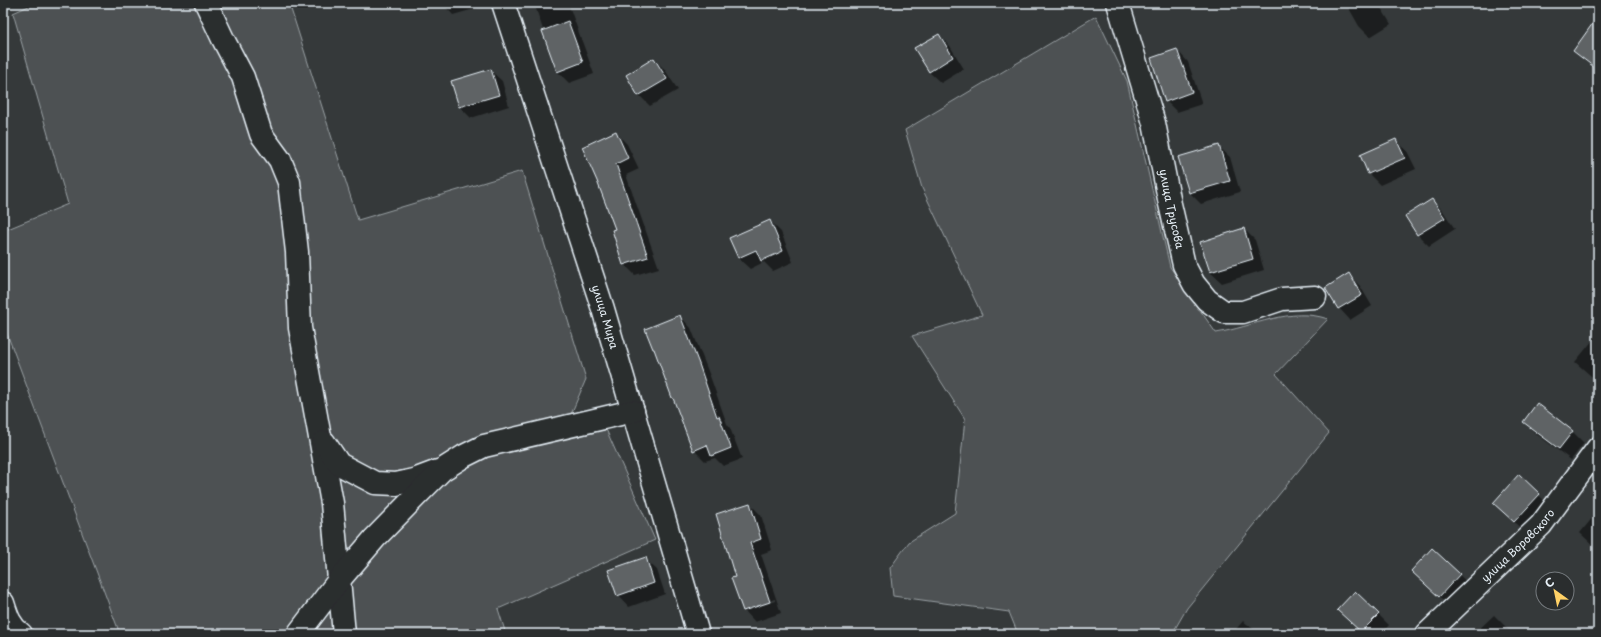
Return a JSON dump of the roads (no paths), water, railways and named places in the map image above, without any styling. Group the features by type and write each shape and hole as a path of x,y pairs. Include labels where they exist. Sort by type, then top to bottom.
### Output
{"street":[{"path":"206,3 243,77 261,134 280,160 289,182 297,252 300,328 332,503 344,634"},
{"name":"улица Мира","path":"503,3 603,309 698,634"},
{"name":"улица Трусова","path":"1118,3 1154,123 1184,265 1194,284 1208,300 1224,312 1242,312 1282,299 1315,297"},
{"path":"320,435 339,464 374,483 396,484 414,480 442,470 464,456 484,446 633,411"},
{"name":"улица Воровского","path":"1427,634 1541,525 1598,448"},
{"path":"298,634 339,580 375,538 442,470"},
{"path":"3,603 9,621 14,629 21,634"}]}
